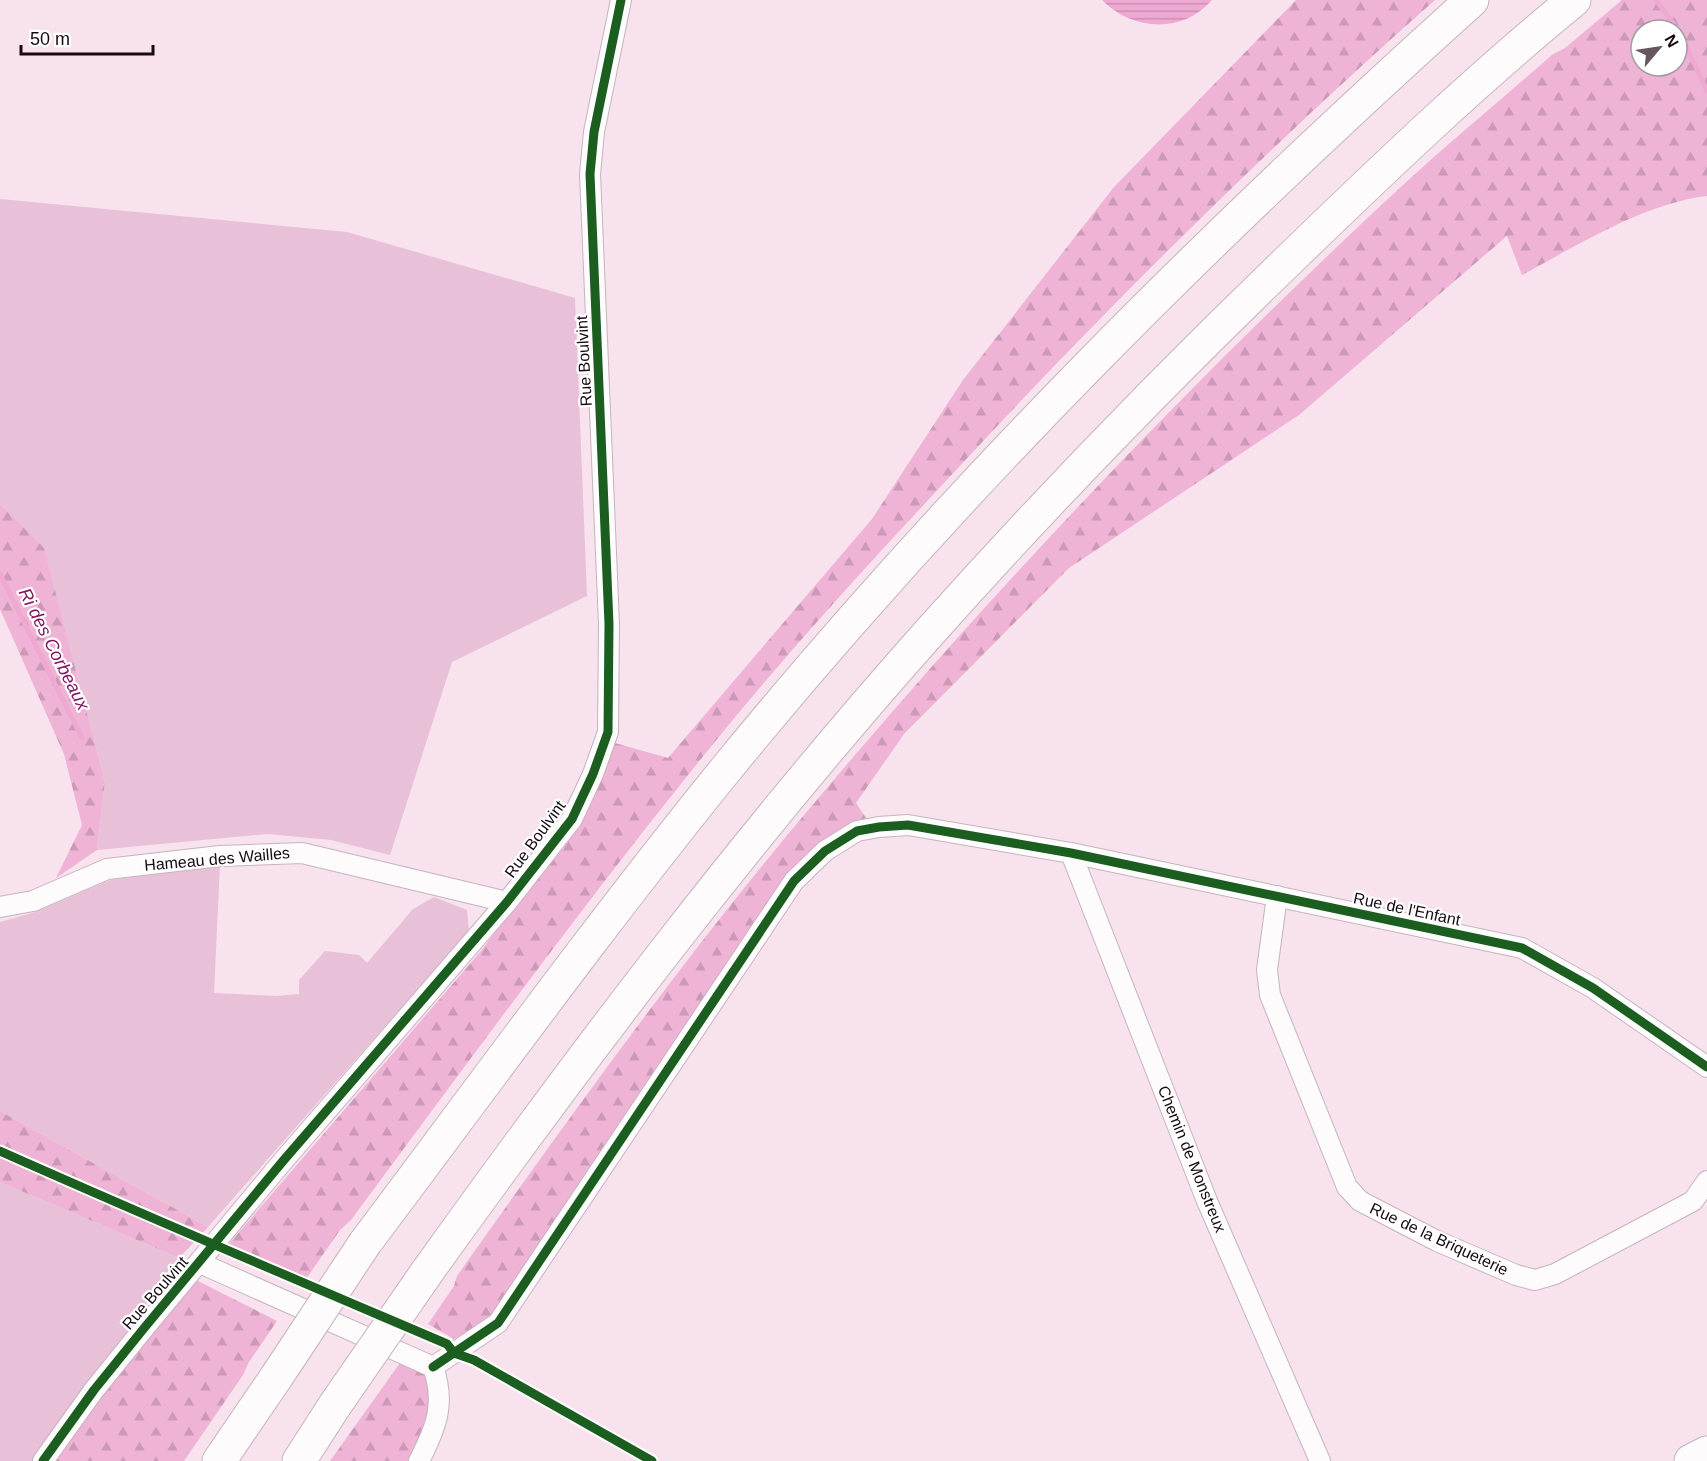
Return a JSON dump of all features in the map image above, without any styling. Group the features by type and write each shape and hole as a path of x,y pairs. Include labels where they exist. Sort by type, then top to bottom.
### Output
{"highway":[{"path":"219,1461 365,1243 602,927 732,762 876,595 1028,428 1183,269 1345,114 1472,0"},
{"path":"299,1461 427,1272 514,1151 783,805 926,636 1075,474 1230,316 1386,166 1574,0"},
{"path":"1691,1461 1707,1453"}],"street":[{"name":"Rue Boulvint","path":"43,1461 94,1390 283,1161 507,902 572,819 608,732 609,624 590,174 594,132 621,0"},
{"name":"Rue de l'Enfant","path":"433,1367 498,1323 794,881 811,862 857,831 909,825 1071,854 1522,948 1593,987 1707,1067"},
{"name":"Hameau des Wailles","path":"0,907 33,901 107,869 220,856 302,853 507,902"},
{"name":"Chemin de Monstreux","path":"1071,854 1207,1201 1320,1461"},
{"name":"Rue de la Briqueterie","path":"1276,896 1267,970 1270,995 1347,1187 1360,1201 1437,1241 1516,1275 1535,1280 1555,1274 1693,1201 1707,1181"},
{"path":"200,1263 433,1367 440,1386 439,1410 432,1436 419,1461"}],"shaded area":[{"path":"1102,0 1212,0 1187,19 1157,24 1142,23 1128,18"},
{"path":"0,199 347,232 575,298 587,596 452,662 390,855 331,840 268,834 97,850 105,782 44,549 0,504"},
{"path":"220,864 214,993 276,996 299,994 299,980 325,951 359,955 367,963 413,909 434,897 467,910 469,931 208,1227 0,1111 0,922 32,913 110,880"},
{"path":"0,1182 179,1258 35,1461 0,1461"}],"green space":[{"path":"1296,0 1435,0 1307,116 1122,297 1002,421 794,647 617,865 351,1220 340,1230 306,1279 234,1253 228,1245 481,951 592,802 615,743 668,758 872,519 963,380 1114,187"},
{"path":"1622,0 1707,0 1707,196 1683,200 1635,216 1522,275 1507,236 1299,415 1069,568 904,734 856,803 866,818 812,850 783,886 513,1291 487,1321 454,1339 428,1324 454,1286 457,1276 670,983 759,870 875,731 1094,490 1246,335 1421,168 1553,54 1565,48"},
{"path":"0,504 44,548 105,782 97,850 56,878 82,825 64,754 0,609"},
{"path":"0,1111 208,1227 179,1258 0,1182"},
{"path":"196,1280 277,1321 184,1461 50,1461 99,1394"},
{"path":"400,1363 416,1365 430,1379 436,1401 412,1461 330,1461"}],"waterway":[{"path":"1656,0 1680,33 1707,91"},
{"name":"Ri des Corbeaux","path":"0,574 82,738"}],"cycle path":[{"path":"43,1461 94,1390 145,1327 283,1161 507,902 572,819 593,774 608,732 609,624 590,174 594,132 621,0"},
{"path":"433,1367 498,1323 794,881 825,851 857,831 908,825 1071,853 1522,948 1593,988 1707,1067"},
{"path":"0,1151 447,1344 454,1353 474,1360 652,1461"}]}
